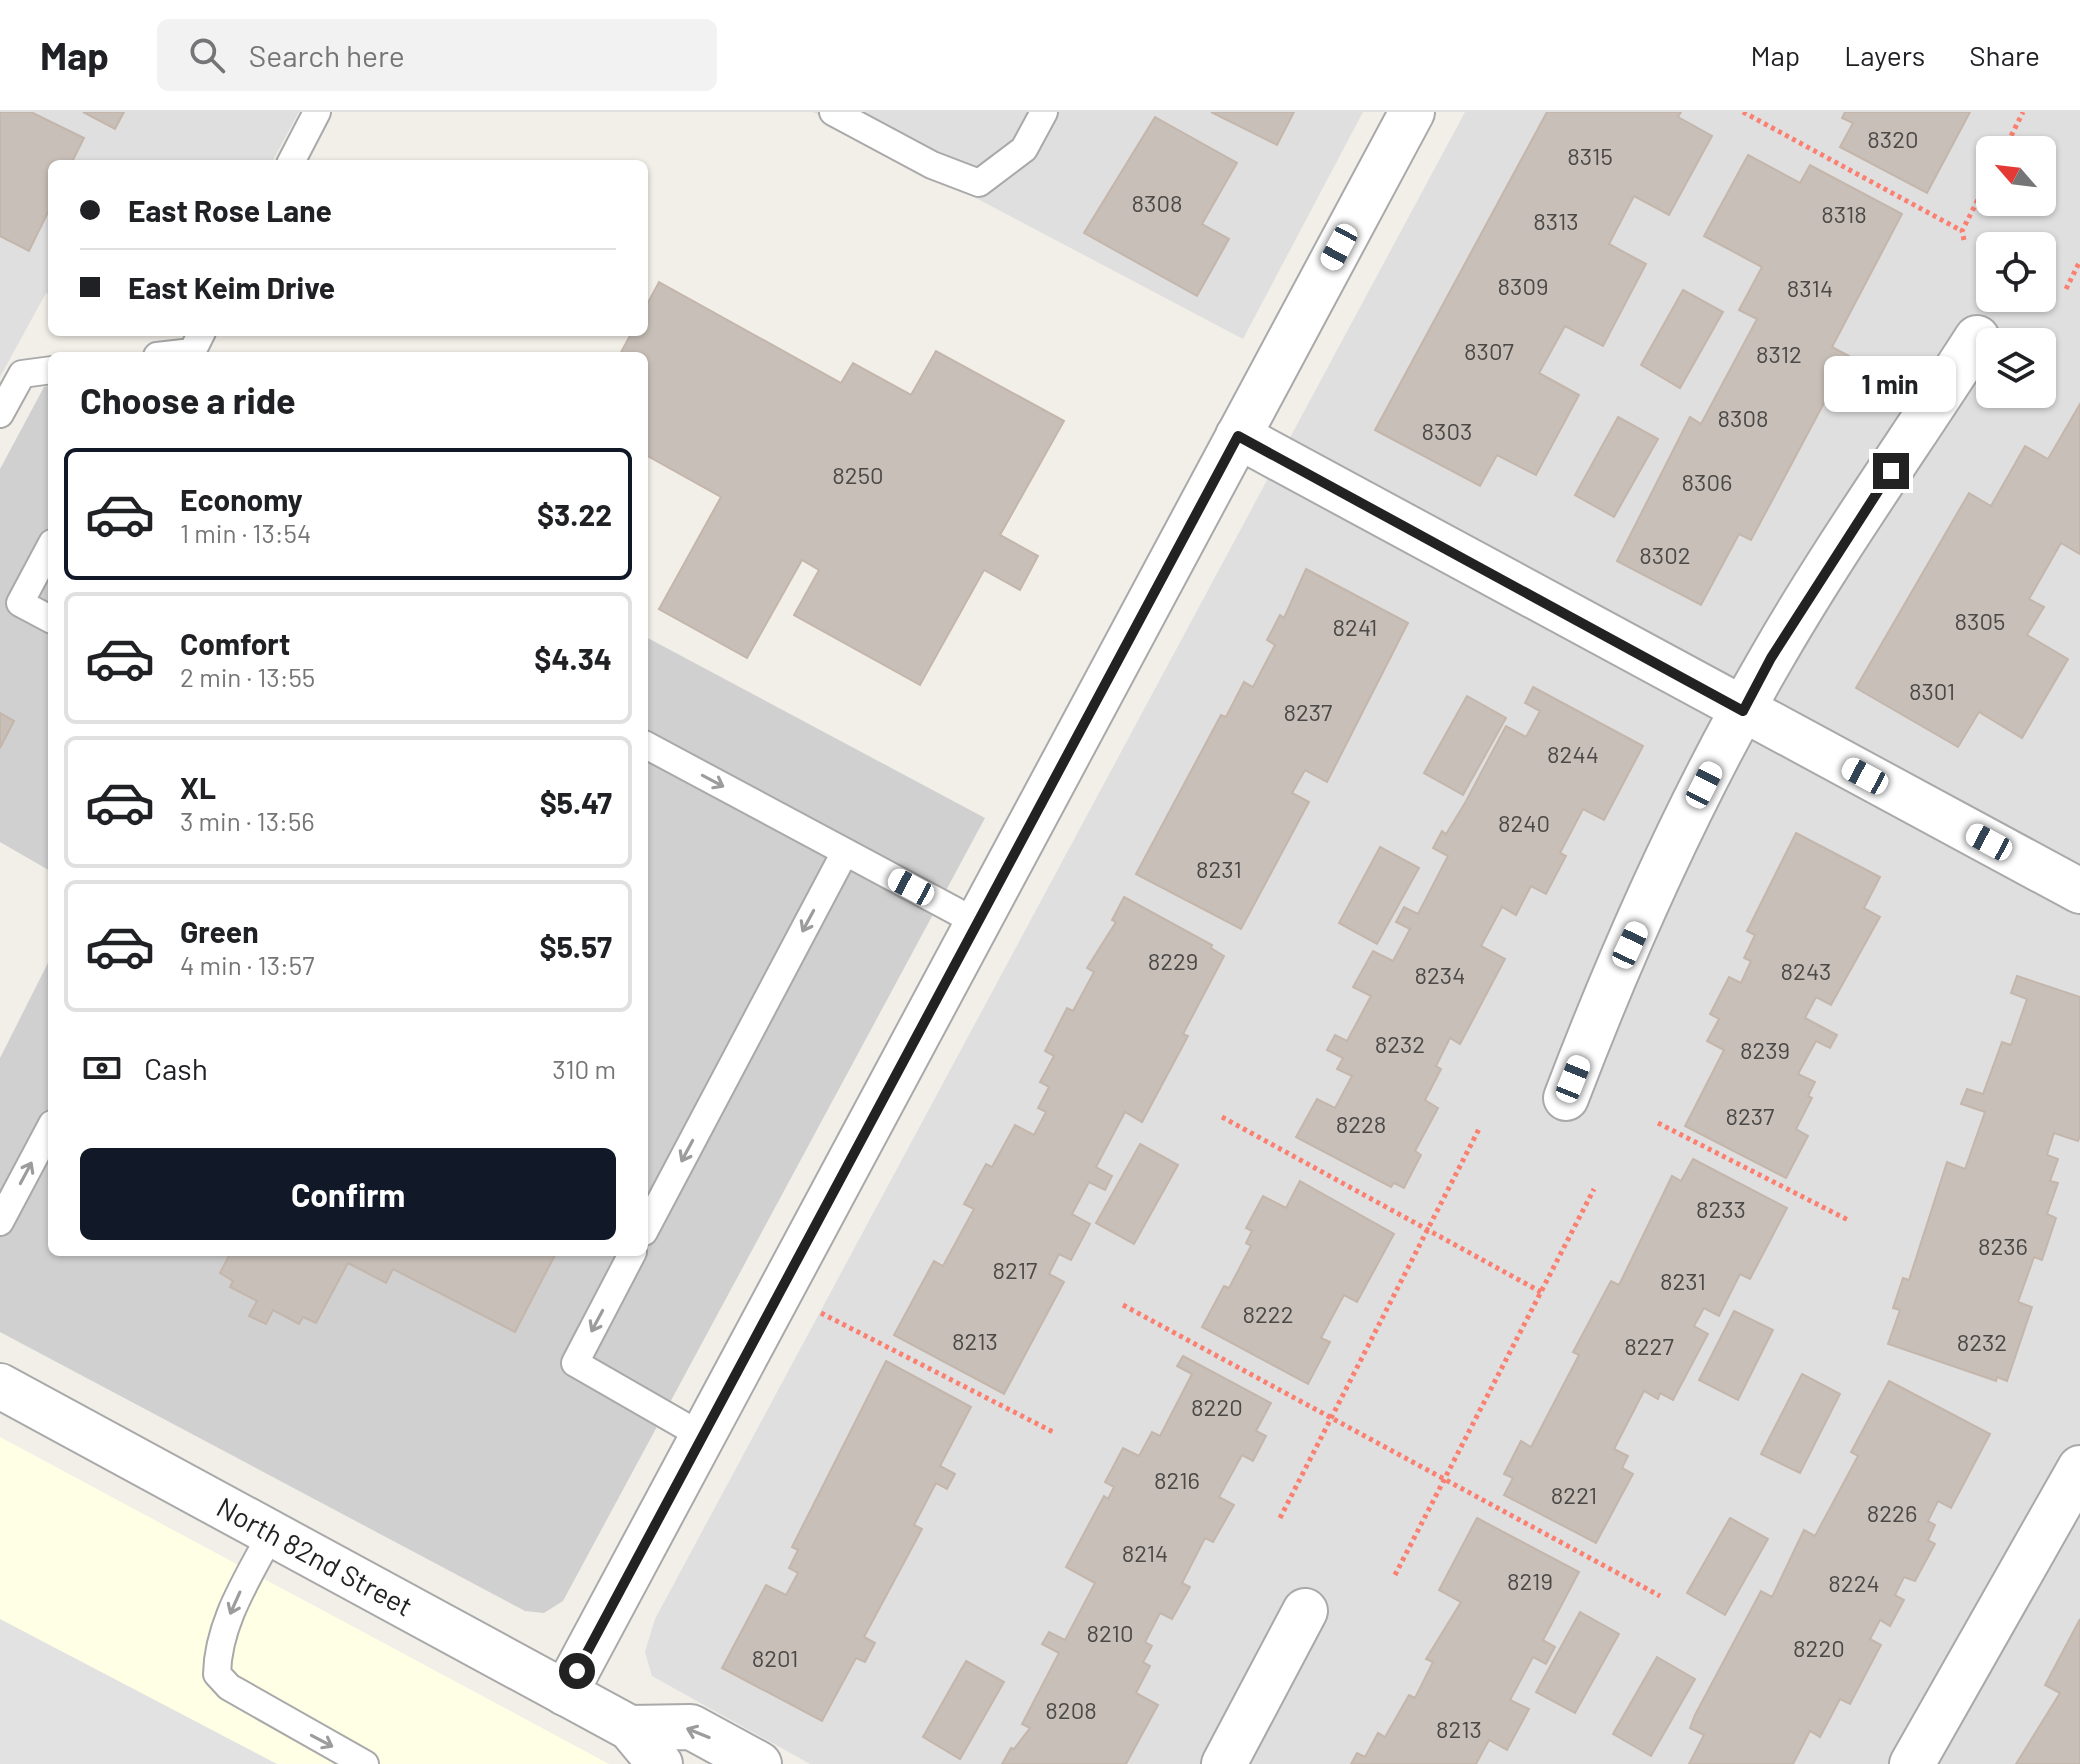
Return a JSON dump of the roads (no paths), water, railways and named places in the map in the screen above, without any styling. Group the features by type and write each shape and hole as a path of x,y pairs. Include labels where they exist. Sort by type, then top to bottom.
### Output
{"street":[{"path":"565,1693 1412,112"},
{"path":"1566,1098 1605,998 1771,658 1976,340"},
{"path":"1238,436 2080,891"},
{"name":"North 82nd Street","path":"0,1386 630,1728 660,1764"},
{"path":"1912,1764 2080,1468"},
{"path":"1224,1764 1305,1611"},
{"name":"North 82nd Street","path":"630,1728 691,1727 759,1764"}],"lane":[{"path":"292,160 317,112"},
{"path":"833,112 932,165 979,183 1024,149 1044,112"},
{"path":"0,414 22,374 48,371"},
{"path":"48,550 20,603 48,618"},
{"path":"648,746 978,923"},
{"path":"648,1224 845,852"},
{"path":"0,1222 48,1132"},
{"path":"631,1256 575,1363 702,1436"},
{"path":"271,1534 226,1624 217,1653 217,1674 229,1687 365,1764"}]}
